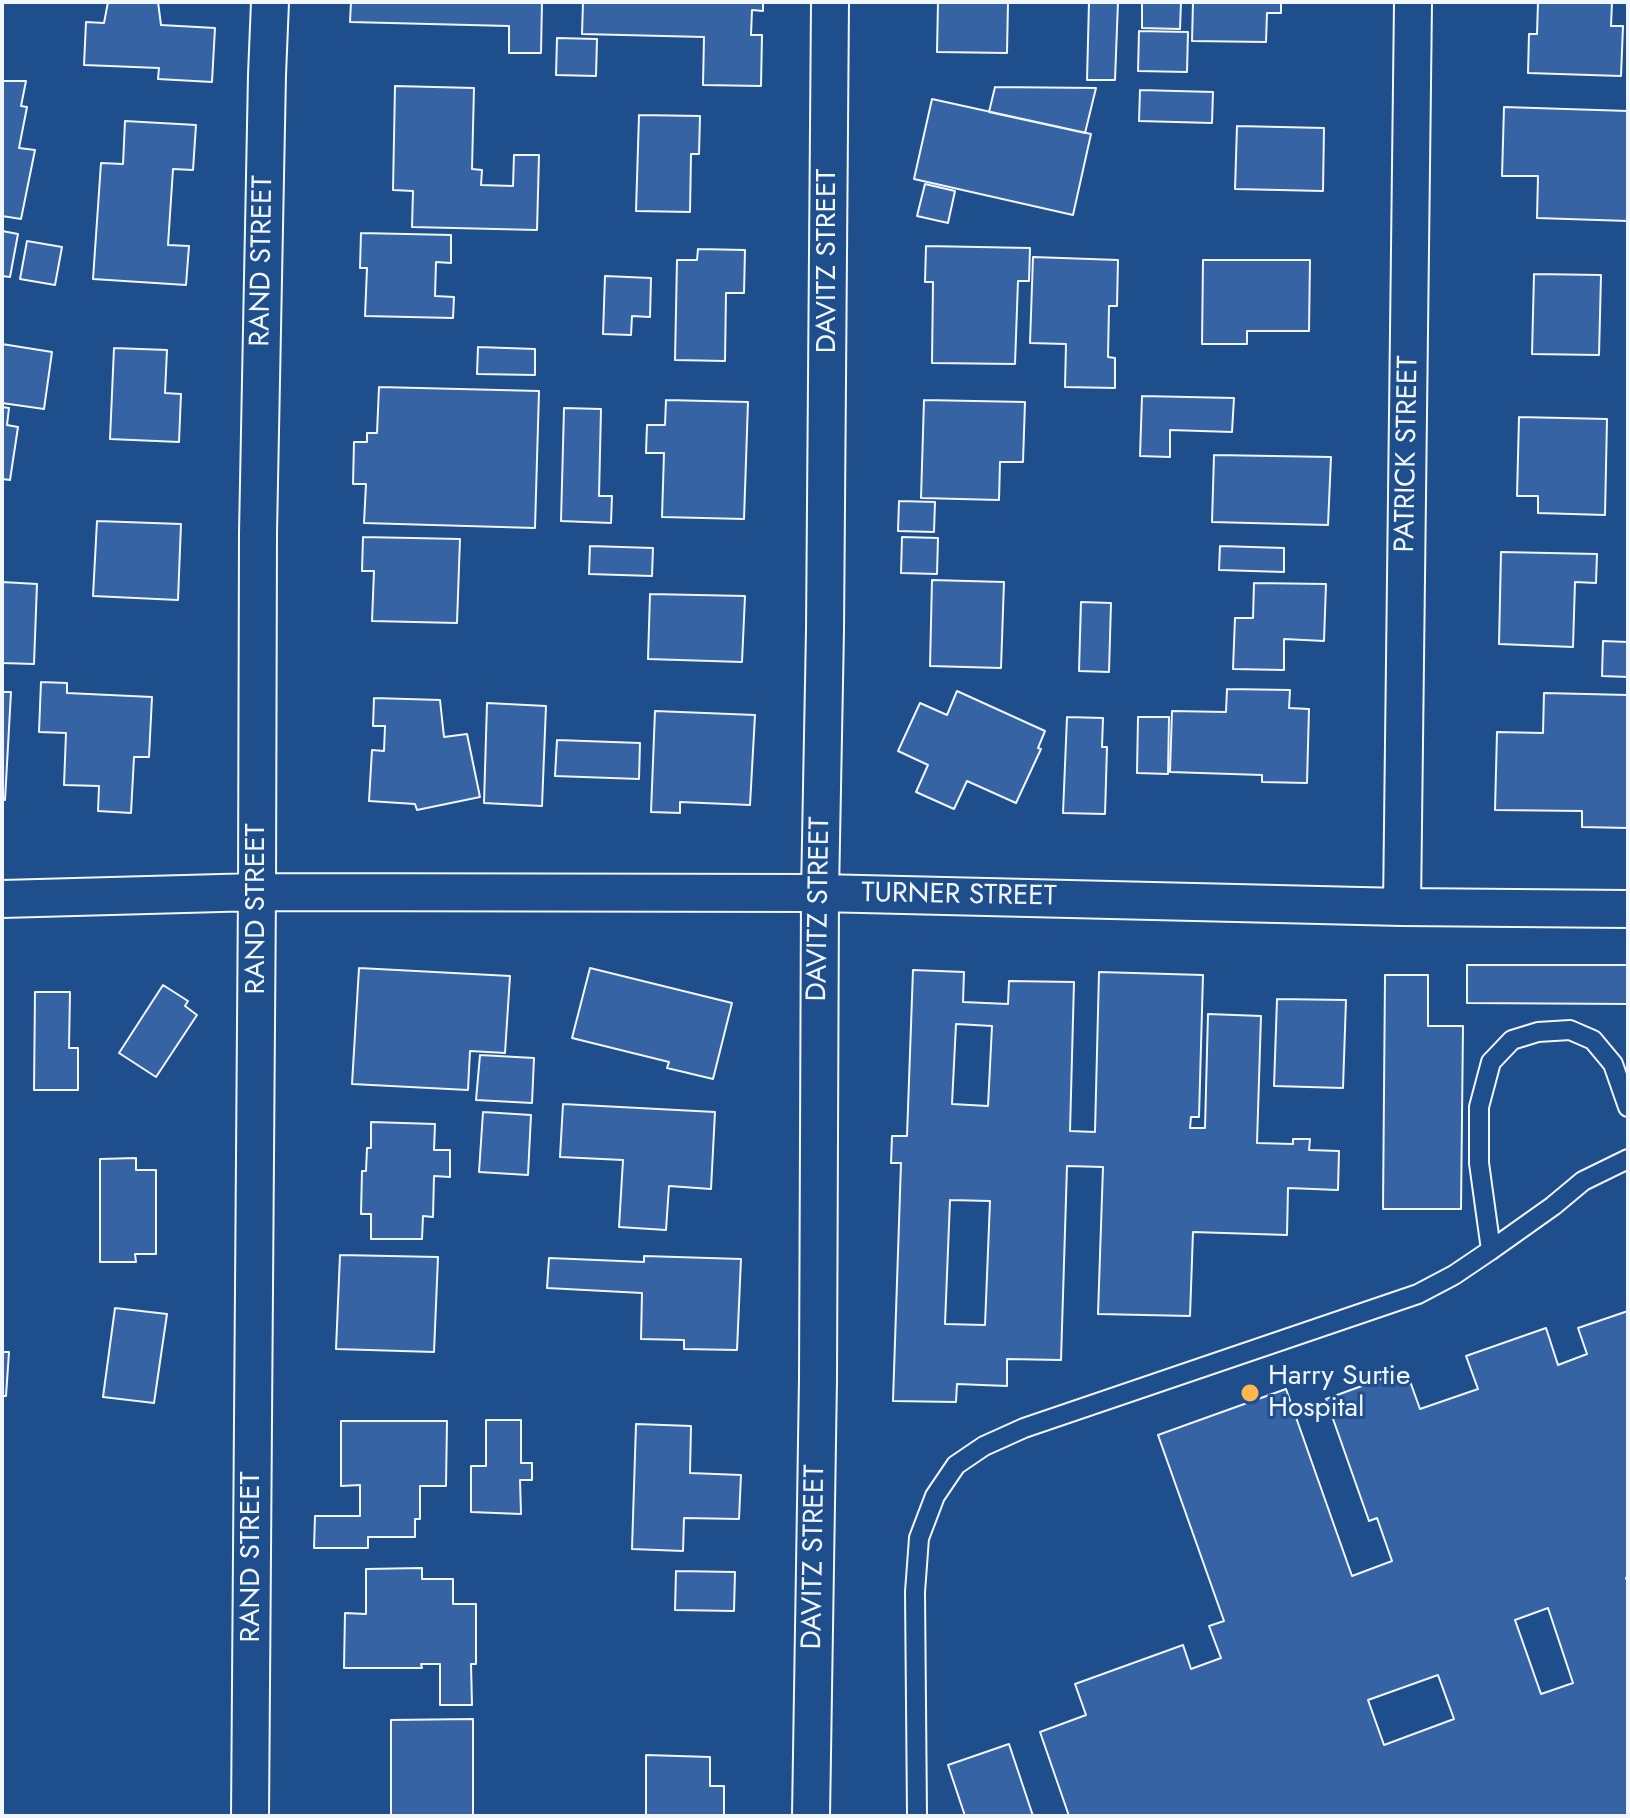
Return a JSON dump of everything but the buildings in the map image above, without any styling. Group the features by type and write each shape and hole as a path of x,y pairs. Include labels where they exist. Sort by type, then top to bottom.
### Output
{"street":[{"name":"RAND STREET","path":"250,1816 258,533 270,2"},
{"name":"DAVITZ STREET","path":"811,1816 818,1379 830,2"},
{"name":"PATRICK STREET","path":"1402,907 1413,2"},
{"name":"TURNER STREET","path":"2,899 257,892 820,893 1402,907 1628,909"}],"lane":[{"path":"1491,1250 1479,1163 1479,1107 1491,1062 1512,1040 1538,1032 1570,1030 1593,1040 1613,1064 1628,1107"},
{"path":"917,1816 915,1592 919,1538 935,1496 956,1465 984,1446 1024,1428 1418,1294 1491,1250 1583,1181 1628,1159"}],"place":[{"name":"Harry Surtie Hospital","path":"1250,1393"}]}
